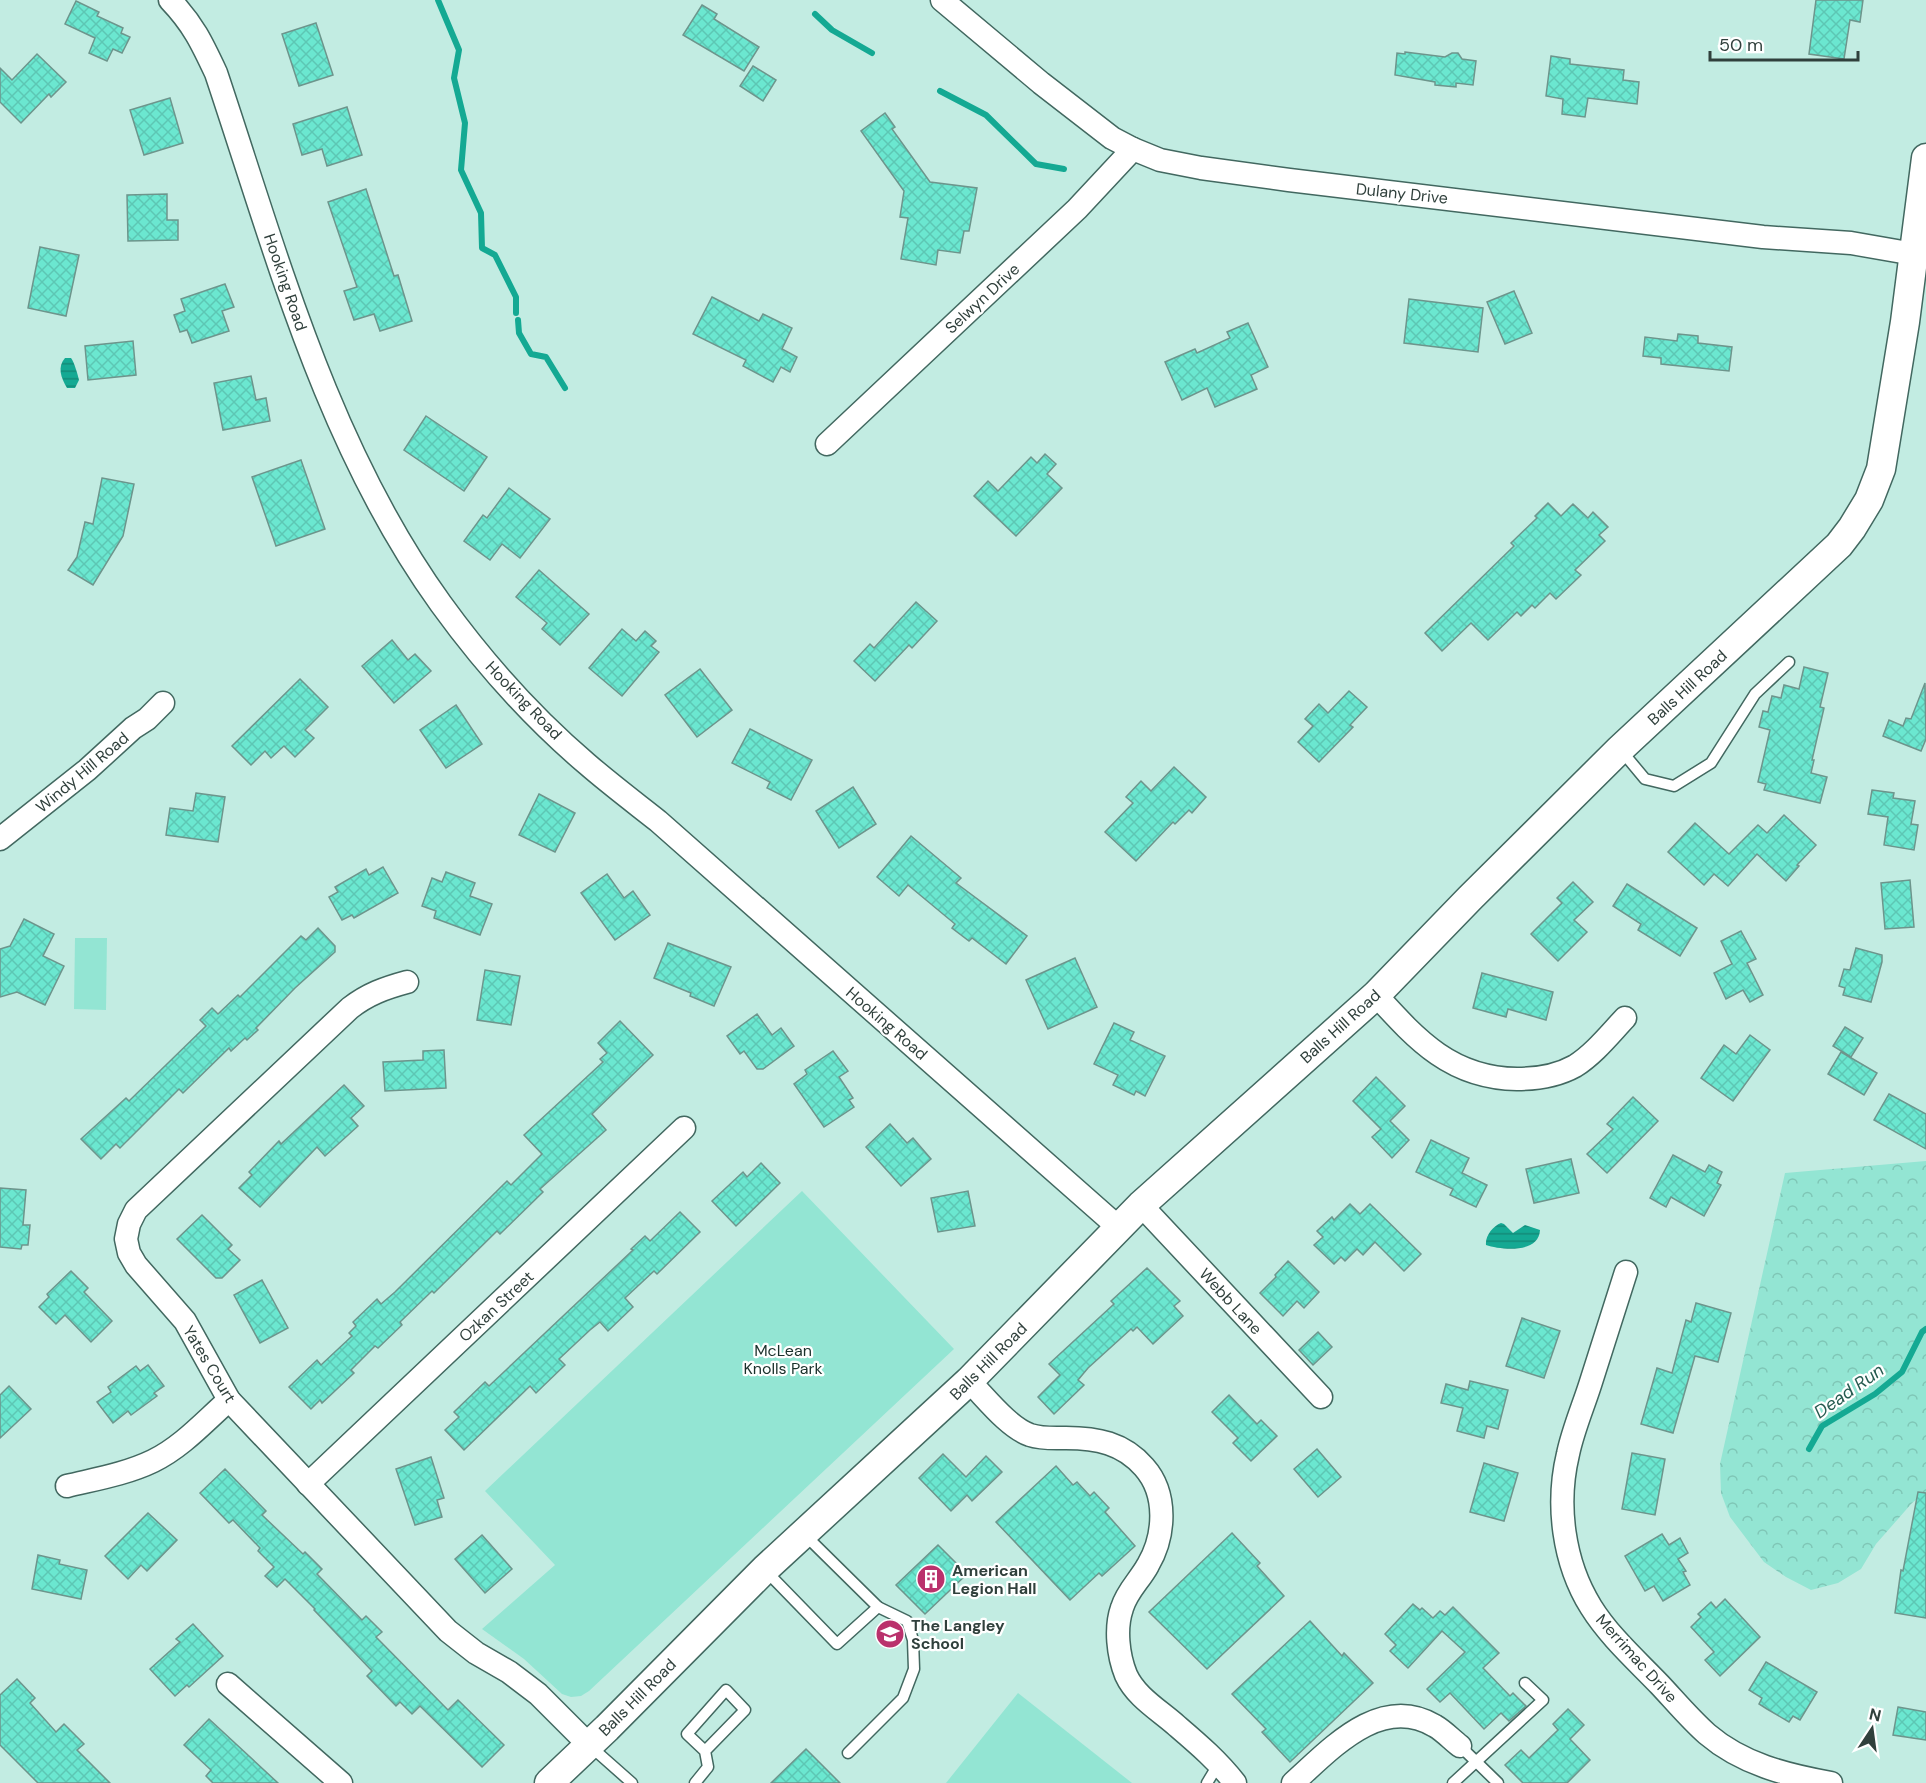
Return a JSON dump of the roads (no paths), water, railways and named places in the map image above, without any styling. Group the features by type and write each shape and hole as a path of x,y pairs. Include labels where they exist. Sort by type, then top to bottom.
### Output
{"street":[{"name":"Hooking Road","path":"170,0 198,34 216,73 311,354 340,426 371,490 405,549 454,620 478,651 537,716 586,763 658,821 1118,1227"},
{"name":"Dulany Drive","path":"942,0 1041,83 1112,138 1133,149 1170,162 1279,179 1763,237 1851,243 1914,254"},
{"name":"Selwyn Drive","path":"827,444 1077,209 1133,149"},
{"name":"Balls Hill Road","path":"549,1783 765,1569 969,1381 1118,1227 1376,995 1620,749 1839,545 1869,500 1881,469 1905,322 1926,158"},
{"name":"Windy Hill Road","path":"0,839 87,770 133,728 147,719 163,702"},
{"name":"Yates Court","path":"407,982 365,997 350,1008 136,1210 129,1224 126,1239 129,1253 185,1321 229,1400 448,1631 476,1653 509,1672 538,1694 589,1745"},
{"path":"1376,995 1415,1037 1437,1055 1459,1068 1483,1076 1507,1079 1533,1079 1555,1075 1574,1066 1592,1054 1625,1018"},
{"name":"Ozkan Street","path":"308,1484 684,1128"},
{"name":"Webb Lane","path":"1141,1205 1321,1397"},
{"name":"Merrimac Drive","path":"1626,1272 1568,1453 1563,1485 1563,1518 1568,1551 1577,1580 1590,1606 1608,1632 1707,1734 1735,1754 1764,1767 1793,1776 1831,1783"},
{"path":"969,1381 1014,1425 1029,1434 1045,1438 1101,1440 1132,1455 1145,1469 1155,1485 1161,1504 1162,1526 1157,1549 1148,1567 1130,1590 1122,1608 1118,1628 1120,1656 1127,1676 1138,1694 1219,1763 1235,1783"},
{"path":"67,1486 128,1472 154,1461 177,1446 229,1400"},
{"path":"228,1684 341,1783"},
{"path":"1293,1783 1349,1733 1382,1719 1403,1716 1419,1719 1436,1726 1468,1754"}],"lane":[{"path":"1620,749 1645,779 1674,786 1711,763 1755,694 1789,662"},
{"path":"804,1534 878,1607 907,1621 913,1640 914,1669 903,1698 848,1753"},
{"path":"765,1569 837,1644 878,1607"},
{"path":"1453,1783 1468,1754 1543,1700 1525,1683"},
{"path":"694,1783 708,1767 705,1751 687,1734 726,1690 745,1710 705,1751"},
{"path":"589,1745 632,1783"},
{"path":"1468,1754 1498,1783"},
{"path":"1207,1783 1219,1763"}],"waterway":[{"path":"438,0 459,50 454,78 465,123 461,170 481,213 482,248 495,255 516,297 516,313"},
{"path":"815,14 832,30 872,53"},
{"path":"940,91 986,115 1036,164 1064,169"},
{"path":"518,320 519,333 531,354 546,357 565,388"},
{"name":"Dead Run","path":"1809,1449 1822,1426 1875,1394 1902,1372 1922,1332 1926,1329"}],"place":[{"name":"American Legion Hall","path":"931,1579"},
{"name":"The Langley School","path":"890,1634"}],"park label":[{"name":"McLean Knolls Park","path":"783,1359"}]}
